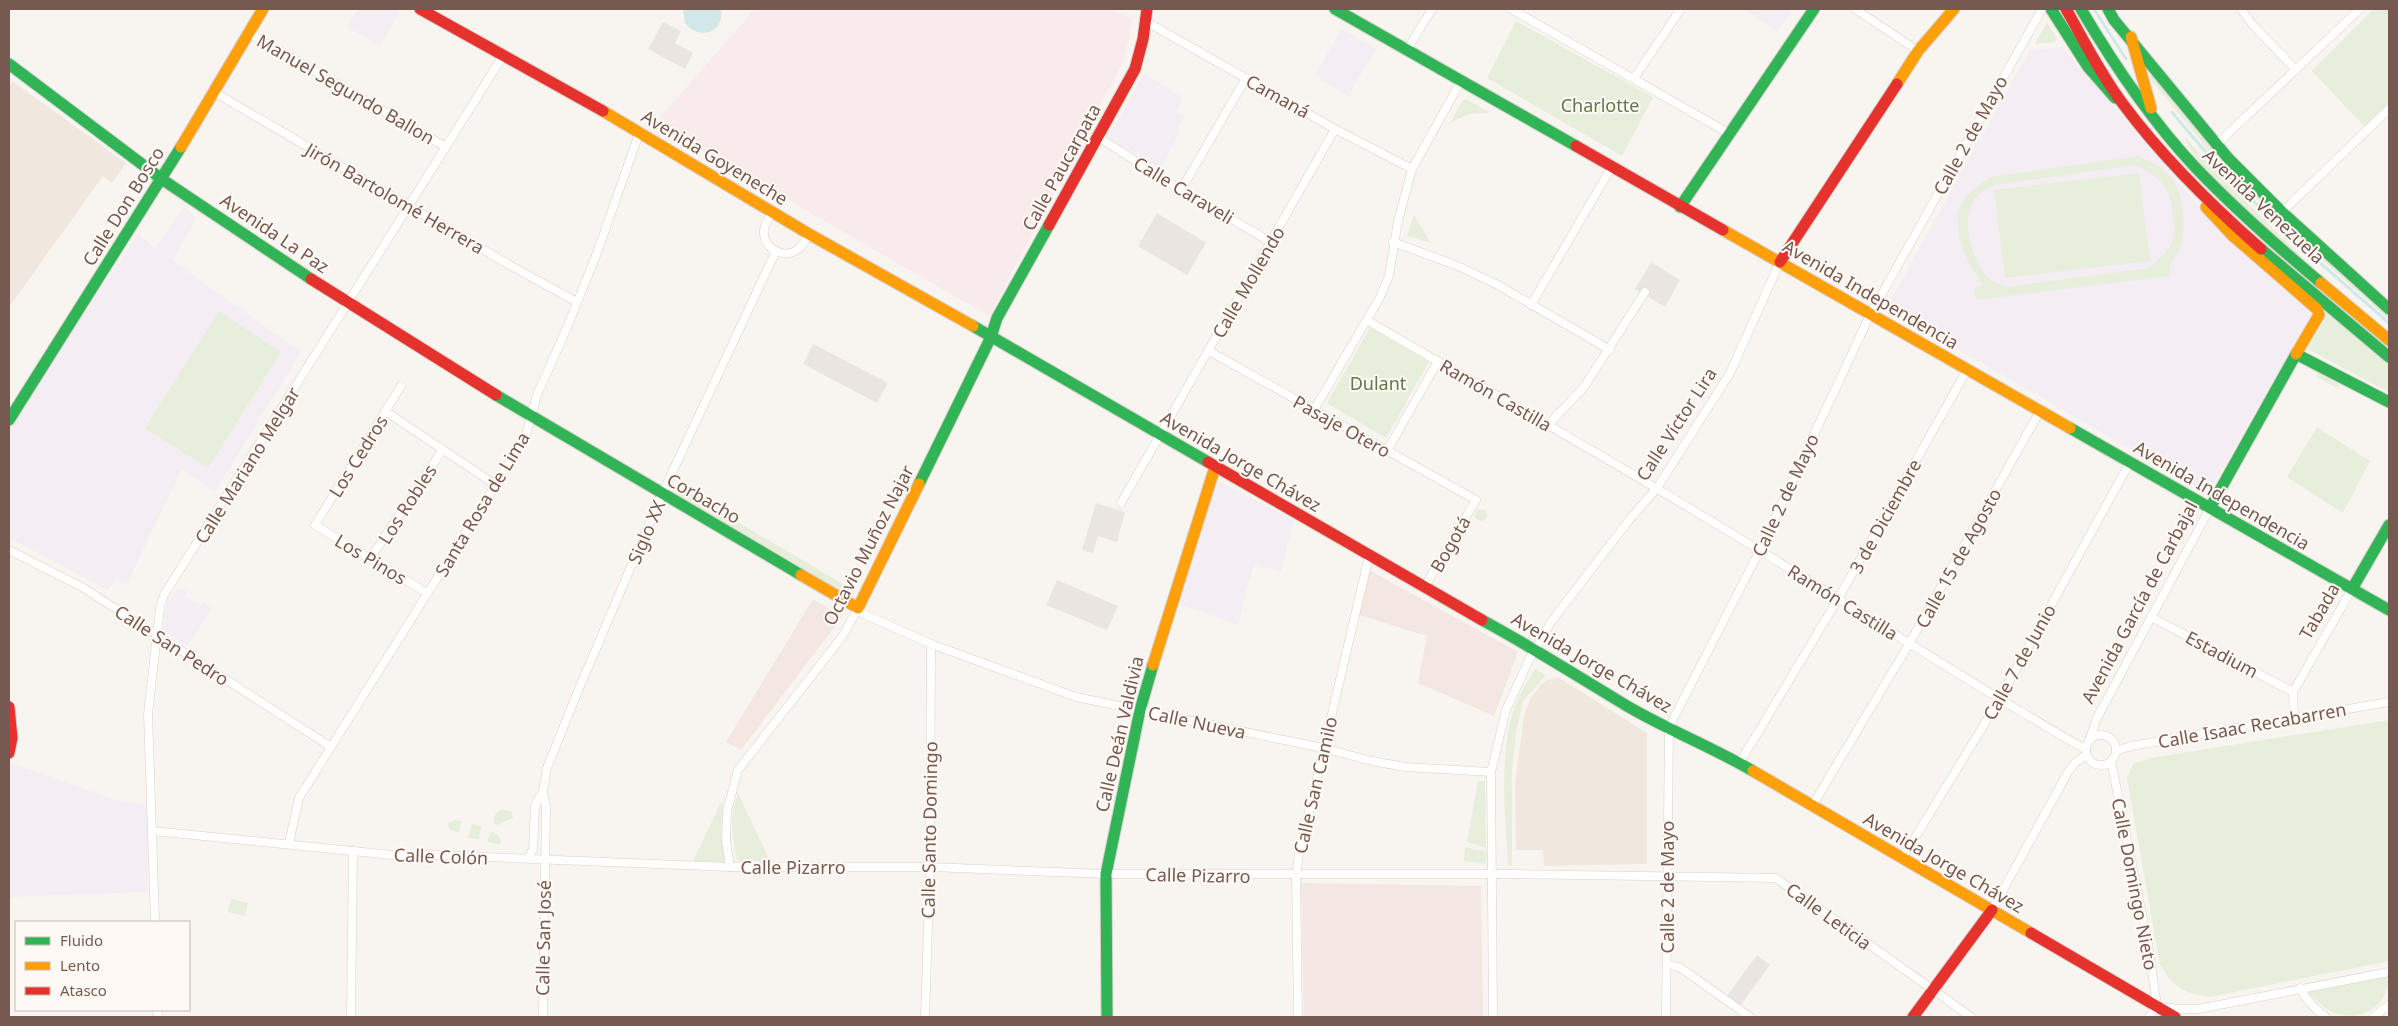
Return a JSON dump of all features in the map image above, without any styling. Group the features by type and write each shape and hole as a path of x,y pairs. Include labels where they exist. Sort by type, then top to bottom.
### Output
{"main road":[{"name":"Calle Don Bosco","path":"9,420 162,179 263,9"},
{"name":"Avenida Goyeneche","path":"420,9 640,131 809,234 991,337"},
{"name":"Calle Paucarpata","path":"991,337 997,318 1135,68 1147,9"},
{"name":"Avenida Independencia","path":"1335,9 2389,610"},
{"path":"1680,207 1814,9"},
{"name":"Calle Víctor Lira","path":"1780,262 1918,51 1954,9"},
{"name":"Avenida Venezuela","path":"2051,9 2095,78 2131,115 2179,171 2251,239 2389,356"},
{"name":"Avenida Venezuela","path":"2066,9 2101,70 2131,115"},
{"name":"Avenida Venezuela","path":"2081,9 2108,54 2154,118 2193,165 2246,218 2389,340"},
{"path":"2108,9 2114,20 2131,38 2217,144 2282,212 2389,309"},
{"path":"2131,38 2154,118"},
{"name":"Avenida La Paz","path":"9,64 162,179 348,303 532,417"},
{"name":"Avenida García de Carbajal","path":"2179,171 2209,210 2232,235 2317,309 2320,315 2296,354 2210,508"},
{"name":"Avenida Jorge Chávez","path":"991,337 1424,588 1536,649 1629,708 1739,764 2176,1017"},
{"name":"Octavio Muñoz Najar","path":"855,608 991,337"},
{"path":"2296,354 2389,402"},
{"name":"Corbacho","path":"532,417 855,608"},
{"name":"Calle Deán Valdivia","path":"1107,1017 1106,874 1140,710 1160,638 1215,467"},
{"name":"Tabada","path":"2352,589 2389,525"},
{"path":"9,707 12,738 9,753"},
{"path":"1913,1017 1992,910"}],"street":[{"path":"1407,50 1432,9"},
{"path":"1510,9 1730,134"},
{"path":"1634,78 1681,9"},
{"path":"1855,9 1918,51"},
{"name":"Calle 2 de Mayo","path":"1666,1017 1669,727 1760,550 1870,315 2042,9"},
{"path":"2242,9 2252,24 2296,70"},
{"path":"2217,144 2360,9"},
{"name":"Camaná","path":"1145,21 1335,129 1412,169"},
{"name":"Manuel Segundo Ballon","path":"249,33 444,146"},
{"name":"Calle Mariano Melgar","path":"156,921 148,714 156,635 164,595 410,206 444,146 503,56"},
{"path":"1181,190 1246,78"},
{"path":"1314,410 1368,321 1389,276 1393,242 1412,169 1461,81"},
{"name":"Jirón Bartolomé Herrera","path":"214,92 578,302"},
{"path":"2282,212 2389,109"},
{"name":"Calle Mollendo","path":"1121,503 1335,129"},
{"name":"Santa Rosa de Lima","path":"289,843 298,798 526,438 536,394 578,302 640,131"},
{"name":"Calle Caraveli","path":"1098,137 1181,190 1271,242"},
{"path":"1531,305 1611,168"},
{"path":"773,212 766,223 764,236 770,247 776,251 793,252 802,245 809,234"},
{"path":"1393,242 1458,266 1610,350"},
{"name":"Siglo XX","path":"528,858 533,849 535,806 543,791 547,768 578,691 662,494 776,251"},
{"name":"Calle Víctor Lira","path":"1493,1017 1491,772 1506,710 1551,622 1629,520 1657,488 1730,373 1780,262"},
{"path":"1548,425 1584,387 1610,350 1645,292"},
{"name":"Ramón Castilla","path":"1368,321 1657,488 2086,752"},
{"name":"Pasaje Otero","path":"1209,351 1476,500"},
{"path":"1387,450 1438,362"},
{"name":"3 de Diciembre","path":"1739,764 1838,599 1968,370"},
{"name":"Los Cedros","path":"315,525 401,386"},
{"path":"385,411 496,485"},
{"name":"Calle 15 de Agosto","path":"1812,806 1909,644 2040,411"},
{"name":"Los Robles","path":"370,559 442,449"},
{"name":"Calle 7 de Junio","path":"1902,859 1999,700 2130,462"},
{"name":"Bogotá","path":"1424,588 1476,500"},
{"name":"Avenida García de Carbajal","path":"2090,738 2097,718 2210,508"},
{"name":"Los Pinos","path":"315,525 427,594"},
{"name":"Calle San Pedro","path":"9,550 82,587 331,747"},
{"name":"Calle San Camilo","path":"1298,1017 1296,876 1299,854 1369,556"},
{"name":"Tabada","path":"2293,692 2352,589"},
{"name":"Calle Nueva","path":"855,608 931,644 1076,697 1323,748 1372,761 1405,767 1491,772"},
{"name":"Octavio Muñoz Najar","path":"730,867 726,840 727,811 738,770 842,637 855,608"},
{"name":"Estadium","path":"2151,617 2293,692"},
{"name":"Calle Santo Domingo","path":"925,1017 930,867 931,644"},
{"path":"2293,692 2294,719"},
{"name":"Calle Isaac Recabarren","path":"2116,751 2131,746 2389,702"},
{"path":"1992,910 2068,772 2074,763 2086,752 2090,738 2096,735 2107,736 2112,740 2116,751 2111,761 2100,766 2094,764 2086,752"},
{"name":"Calle Domingo Nieto","path":"2111,761 2148,944 2157,1006"},
{"name":"Siglo XX","path":"543,791 546,807 544,859"},
{"name":"Calle Colón","path":"153,831 289,843 402,856 528,858 730,867"},
{"path":"351,1017 353,851"},
{"name":"Calle San José","path":"542,1017 544,859"},
{"name":"Calle Pizarro","path":"730,867 930,867 1106,874 1296,876 1666,875"},
{"name":"Calle Leticia","path":"1666,875 1776,878 1971,1017"},
{"path":"1667,964 1681,968 1750,1017"},
{"path":"2149,1017 2157,1006 2179,1010 2198,1009 2389,972"},
{"path":"2300,988 2306,1001 2326,1017"},
{"path":"2373,1017 2389,1005"}],"shaded area":[{"path":"358,9 401,9 380,46 347,27"},
{"path":"683,9 721,9 719,24 710,32 697,32 685,23"},
{"path":"755,9 1110,9 1133,19 1124,60 989,316 655,123"},
{"path":"1745,9 1793,9 1777,32"},
{"path":"663,22 681,31 675,43 693,53 685,69 648,49"},
{"path":"1342,29 1376,49 1348,96 1314,76"},
{"path":"2062,47 2229,241 2311,314 2208,494 1886,308 2029,51"},
{"path":"1144,73 1183,98 1176,111 1185,117 1176,131 1179,132 1161,168 1112,141 1110,135"},
{"path":"12,81 126,163 112,183 103,176 9,307 9,90"},
{"path":"184,207 197,218 172,260 301,352 215,492 182,469 126,586 116,579 108,590 9,538 9,425 138,234 155,248"},
{"path":"1157,213 1206,243 1187,275 1138,246"},
{"path":"1651,262 1680,280 1665,307 1635,289"},
{"path":"813,344 888,383 877,403 803,364"},
{"path":"1214,479 1294,520 1281,572 1254,564 1238,625 1176,603"},
{"path":"1096,503 1125,512 1117,542 1098,536 1093,553 1082,550"},
{"path":"1369,570 1518,652 1494,716 1418,683 1427,636 1359,615"},
{"path":"1057,580 1118,606 1107,630 1046,605"},
{"path":"178,588 187,591 186,596 200,605 203,602 212,608 187,646 164,631 167,604"},
{"path":"813,599 842,617 741,750 726,742"},
{"path":"1559,678 1647,733 1647,864 1544,866 1543,850 1516,850 1515,782 1524,716 1530,699 1541,684 1550,679"},
{"path":"11,763 119,801 147,804 148,892 9,897 9,769"},
{"path":"1301,883 1481,886 1483,1017 1304,1017"},
{"path":"1757,955 1770,965 1740,1006 1727,996"}],"green space":[{"path":"2374,9 2386,9 2389,12 2389,104 2365,127 2312,71"},
{"name":"Charlotte","path":"1516,21 1653,97 1622,156 1487,78"},
{"path":"2047,22 2057,39 2055,42 2035,44"},
{"path":"2147,75 2156,77 2223,162 2387,315 2389,320 2305,245 2217,161"},
{"path":"1466,99 1490,113 1469,114 1450,123 1462,101"},
{"path":"2183,135 2220,176 2315,270 2261,224 2223,188 2192,152"},
{"path":"2138,156 2152,163 2166,172 2173,180 2182,204 2184,223 2182,240 2178,252 2171,262 2170,276 1976,300 1974,287 1984,285 1972,268 1962,246 1959,235 1959,213 1967,195 1990,177","holes":["2136,165 2158,179 2167,191 2172,206 2174,227 2173,239 2169,248 2148,268 2006,287 1991,279 1977,261 1970,238 1969,215 1977,196 1994,185"]},
{"path":"2139,173 2150,261 2005,278 1994,190"},
{"path":"1414,215 1431,243 1407,236"},
{"path":"219,311 281,352 208,468 145,428"},
{"path":"2326,311 2389,365 2389,392 2307,349 2326,318"},
{"name":"Dulant","path":"1370,328 1429,362 1386,438 1327,403"},
{"path":"2318,372 2339,384 2337,388 2316,377"},
{"path":"2317,427 2370,461 2343,513 2287,477"},
{"path":"678,487 855,591 852,598 679,498"},
{"path":"1483,509 1486,510 1486,520 1479,521 1476,520 1475,513 1476,510"},
{"path":"1535,669 1546,675 1523,701 1516,732 1512,770 1512,866 1508,865 1504,802 1505,757 1512,715 1521,693"},
{"path":"2389,720 2389,961 2210,997 2193,994 2176,985 2170,980 2160,965 2127,778 2133,764 2150,758"},
{"path":"1478,781 1485,781 1486,848 1467,842"},
{"path":"738,793 770,861 737,861 732,818"},
{"path":"723,798 721,836 727,862 693,861"},
{"path":"501,809 512,812 513,818 497,825 493,824 495,815"},
{"path":"454,820 461,821 459,833 449,829 448,824"},
{"path":"472,824 481,826 479,839 468,838"},
{"path":"493,832 499,836 501,842 499,844 487,841 490,833"},
{"path":"1465,847 1487,852 1486,864 1464,861"},
{"path":"231,899 248,903 245,916 228,912"},
{"path":"2389,975 2388,986 2384,996 2371,1010 2363,1014 2353,1016 2332,1012 2322,1006 2308,992 2310,990"}],"waterway":[{"path":"2094,9 2126,59"},
{"path":"2172,112 2196,141 2248,196 2389,323"}],"traffic: fast":[{"path":"1335,9 1576,146"},
{"path":"1680,207 1814,9"},
{"path":"2051,9 2088,67 2115,98"},
{"path":"2081,9 2106,51 2148,111 2179,149 2240,212 2321,283"},
{"path":"2108,9 2114,20 2228,158 2282,212 2389,309"},
{"path":"9,64 163,180 311,279"},
{"path":"9,420 181,147"},
{"path":"919,484 991,337 997,318 1049,225"},
{"path":"2261,249 2389,357"},
{"path":"973,326 1208,462"},
{"path":"2210,508 2296,354 2389,402"},
{"path":"496,395 801,575"},
{"path":"2070,428 2389,610"},
{"path":"2352,589 2389,525"},
{"path":"1482,620 1643,715 1753,771"},
{"path":"1107,1017 1106,874 1140,710 1153,665"}],"traffic: slow":[{"path":"181,147 263,9"},
{"path":"1897,84 1918,51 1954,9"},
{"path":"2131,37 2151,108"},
{"path":"603,111 809,234 973,326"},
{"path":"2206,207 2232,235 2317,309 2319,315 2296,354"},
{"path":"1723,230 2070,428"},
{"path":"2321,283 2389,340"},
{"path":"1153,665 1215,467"},
{"path":"801,575 858,608 919,484"},
{"path":"1753,771 2031,933"}],"traffic: jam":[{"path":"420,9 603,111"},
{"path":"1049,225 1135,69 1143,39 1147,9"},
{"path":"2066,9 2107,81 2138,124 2188,180 2261,249"},
{"path":"1780,262 1897,84"},
{"path":"1576,146 1723,230"},
{"path":"311,279 496,395"},
{"path":"1208,462 1482,620"},
{"path":"9,707 12,738 9,753"},
{"path":"1913,1017 1992,910"},
{"path":"2031,933 2175,1017"}]}
